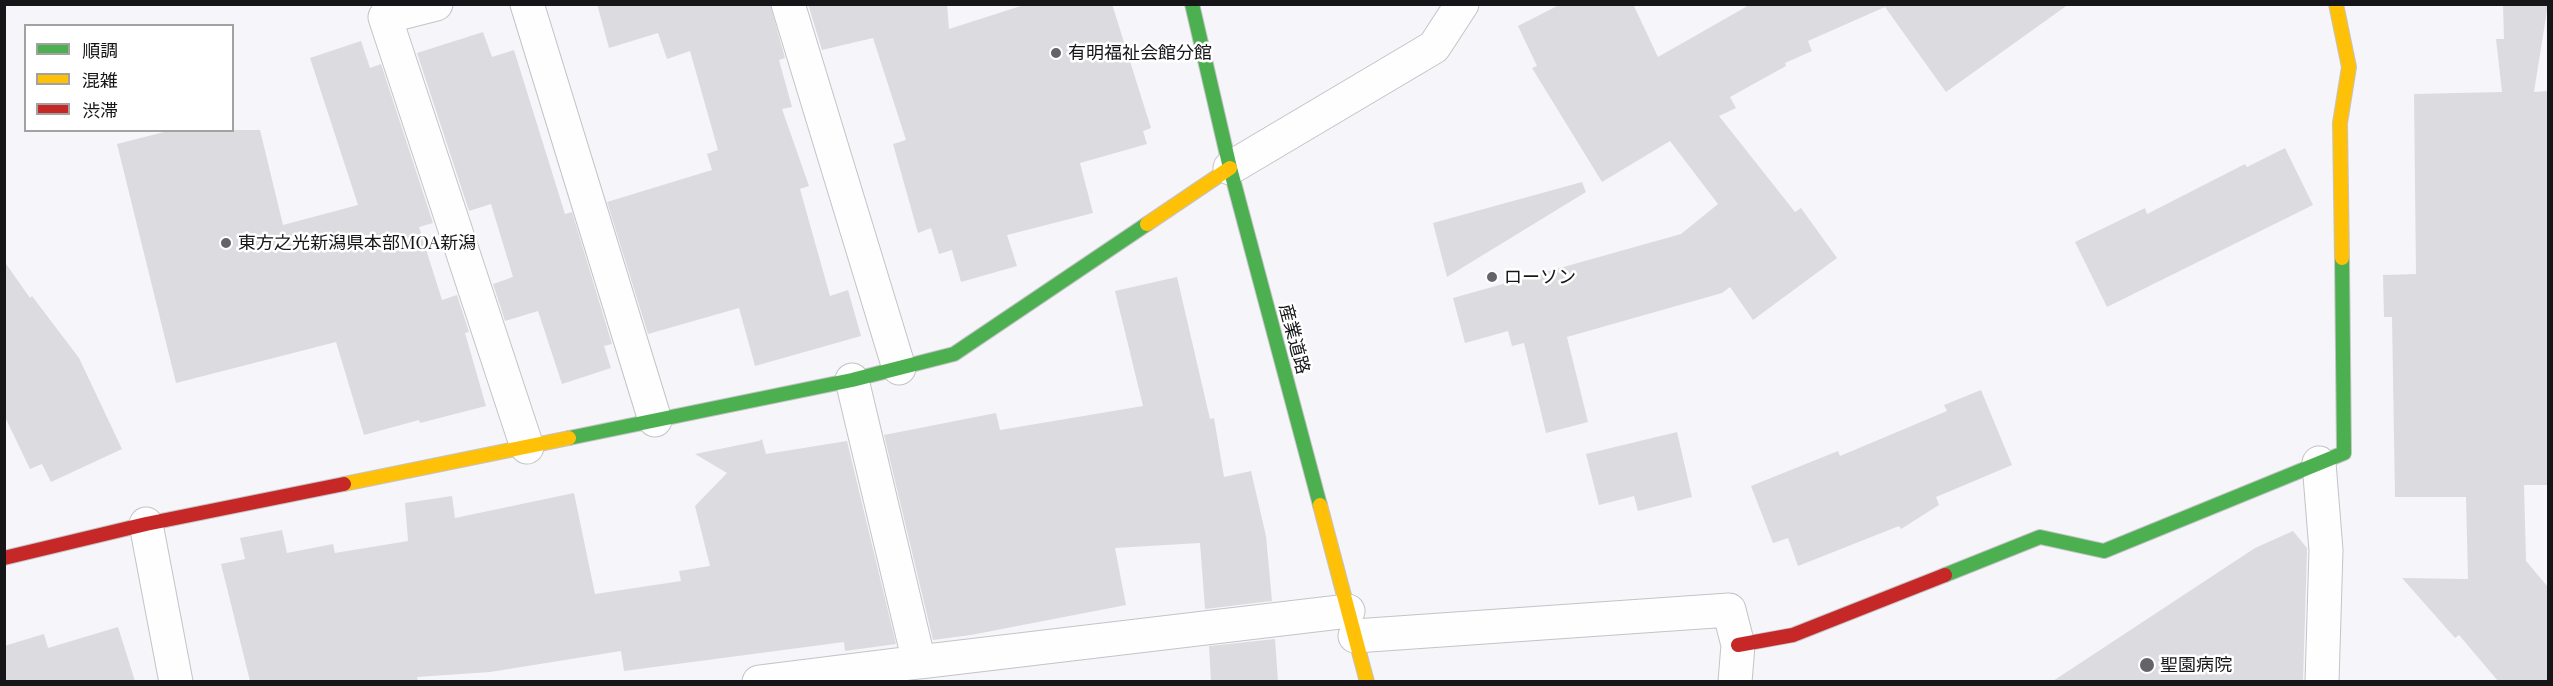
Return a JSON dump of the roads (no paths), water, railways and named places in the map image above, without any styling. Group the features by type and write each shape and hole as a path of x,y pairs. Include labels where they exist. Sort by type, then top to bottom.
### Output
{"street":[{"path":"436,4 385,17 526,447"},
{"path":"527,4 656,420"},
{"path":"788,4 898,368"},
{"name":"産業道路","path":"1192,4 1230,168 1367,681"},
{"path":"4,558 146,524 852,380 954,354 1230,168 1434,47 1462,4"},
{"path":"1738,645 1792,635 2040,537 2104,551 2344,453 2340,123 2349,67 2336,4"},
{"path":"852,380 919,662"},
{"path":"2319,463 2326,550 2322,681"},
{"path":"146,524 176,681"},
{"path":"759,681 919,662 1352,624 1729,610 1738,645 1735,681"}],"place":[{"name":"有明福祉会館分館","path":"1056,53"},
{"name":"東方之光新潟県本部MOA新潟","path":"226,243"},
{"name":"ローソン","path":"1492,277"},
{"name":"聖園病院","path":"2147,665"}]}
